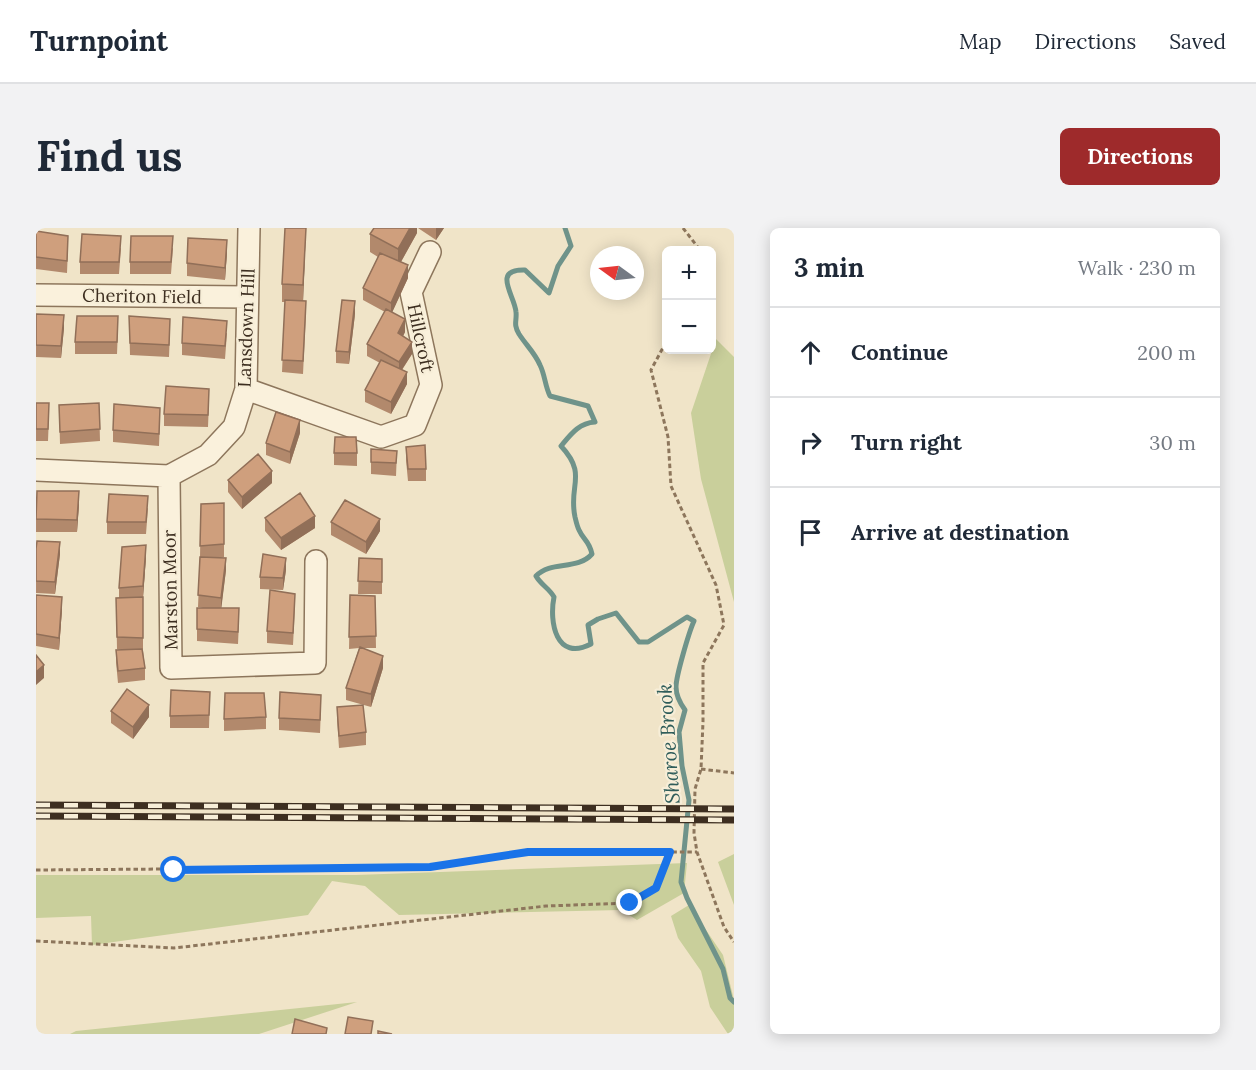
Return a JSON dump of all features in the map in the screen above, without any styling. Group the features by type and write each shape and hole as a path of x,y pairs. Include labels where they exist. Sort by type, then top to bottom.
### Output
{"street":[{"name":"Lansdown Hill","path":"169,476 208,455 234,427 246,389 249,228"},
{"name":"Hillcroft","path":"246,389 381,437 415,425 431,385 411,292 429,252"},
{"name":"Cheriton Field","path":"36,295 248,297"},
{"path":"36,470 169,476"},
{"name":"Marston Moor","path":"169,476 171,668 315,663 316,561"}],"path":[{"path":"683,228 697,246"},
{"path":"662,349 651,370 668,437 671,486 716,585 724,624 704,663 703,722 700,769 695,789 694,833 697,852 724,927 734,942"},
{"path":"700,769 734,773"},
{"path":"36,870 430,867 528,852 697,852"},
{"path":"36,941 174,948 546,906 630,903 656,888 670,852"}],"green space":[{"path":"716,339 734,357 734,602 701,479 691,413 711,354 716,354"},
{"path":"734,854 734,905 718,862"},
{"path":"687,863 684,893 637,920 621,910 399,915 365,886 332,881 308,915 92,945 91,916 36,918 36,875 356,875"},
{"path":"689,905 723,955 734,1000 734,1034 728,1034 710,1007 701,971 678,938 671,916"},
{"path":"357,1002 259,1034 70,1034 76,1031"}],"building":[{"path":"285,228 306,228 303,285 282,284"},
{"path":"374,228 410,228 398,249 370,234"},
{"path":"36,231 68,236 67,261 36,257"},
{"path":"82,234 121,236 119,262 80,262"},
{"path":"131,236 173,236 171,262 130,262"},
{"path":"188,238 227,240 225,268 187,263"},
{"path":"380,253 408,265 391,303 363,288"},
{"path":"285,300 306,301 303,361 282,360"},
{"path":"342,300 355,301 349,352 336,351"},
{"path":"386,309 405,319 398,333 412,342 399,362 367,344"},
{"path":"36,314 64,315 61,346 36,345"},
{"path":"77,316 118,316 117,342 75,342"},
{"path":"129,316 170,319 169,345 130,343"},
{"path":"183,317 227,321 225,346 182,343"},
{"path":"381,360 407,372 391,402 365,390"},
{"path":"166,386 209,389 208,415 164,414"},
{"path":"36,403 49,403 48,429 36,429"},
{"path":"99,403 100,429 60,432 59,405"},
{"path":"114,404 160,408 159,434 113,430"},
{"path":"276,412 300,420 290,452 266,443"},
{"path":"335,437 356,437 357,453 334,453"},
{"path":"425,445 426,469 408,469 406,447"},
{"path":"371,449 397,451 396,463 371,462"},
{"path":"258,454 272,471 242,497 228,480"},
{"path":"37,491 79,491 77,520 36,519"},
{"path":"300,493 315,516 281,538 265,518"},
{"path":"109,494 148,496 146,522 107,522"},
{"path":"345,500 380,519 366,542 331,522"},
{"path":"224,503 224,544 200,546 201,504"},
{"path":"37,541 60,542 55,582 36,581"},
{"path":"146,545 143,586 119,588 122,547"},
{"path":"263,554 286,558 283,578 260,577"},
{"path":"200,557 226,558 221,598 198,595"},
{"path":"359,558 382,559 382,582 358,581"},
{"path":"270,590 295,594 293,633 267,631"},
{"path":"36,595 62,597 59,638 36,634"},
{"path":"350,595 375,596 376,636 349,637"},
{"path":"143,597 143,638 117,637 116,598"},
{"path":"197,608 239,608 238,632 197,629"},
{"path":"360,647 383,656 371,694 346,688"},
{"path":"142,649 145,668 118,671 116,650"},
{"path":"36,655 44,665 36,672"},
{"path":"127,689 149,705 133,727 111,711"},
{"path":"171,690 210,692 209,715 170,716"},
{"path":"280,692 321,695 320,720 279,718"},
{"path":"225,693 264,693 266,717 224,719"},
{"path":"363,705 366,732 339,736 337,707"},
{"path":"348,1017 373,1021 371,1034 345,1034"},
{"path":"295,1019 327,1028 326,1034 292,1034"}],"waterway":[{"name":"Sharoe Brook","path":"565,228 571,246 558,266 549,293 525,270 509,274 507,285 515,306 517,331 538,361 550,396 588,406 595,422 580,427 561,446 574,465 575,517 592,554 579,562 549,568 536,576 554,597 554,628 563,644 570,648 591,644 588,625 616,613 639,642 648,642 687,617 694,621 683,654 676,687 685,710 679,732 682,766 689,800 681,882 723,969 730,998 734,1002"}],"railway":[{"path":"36,805 734,809"},
{"path":"36,816 734,820"}],"route":[{"path":"174,870 430,867 528,852 670,852 656,888 630,903"}]}
